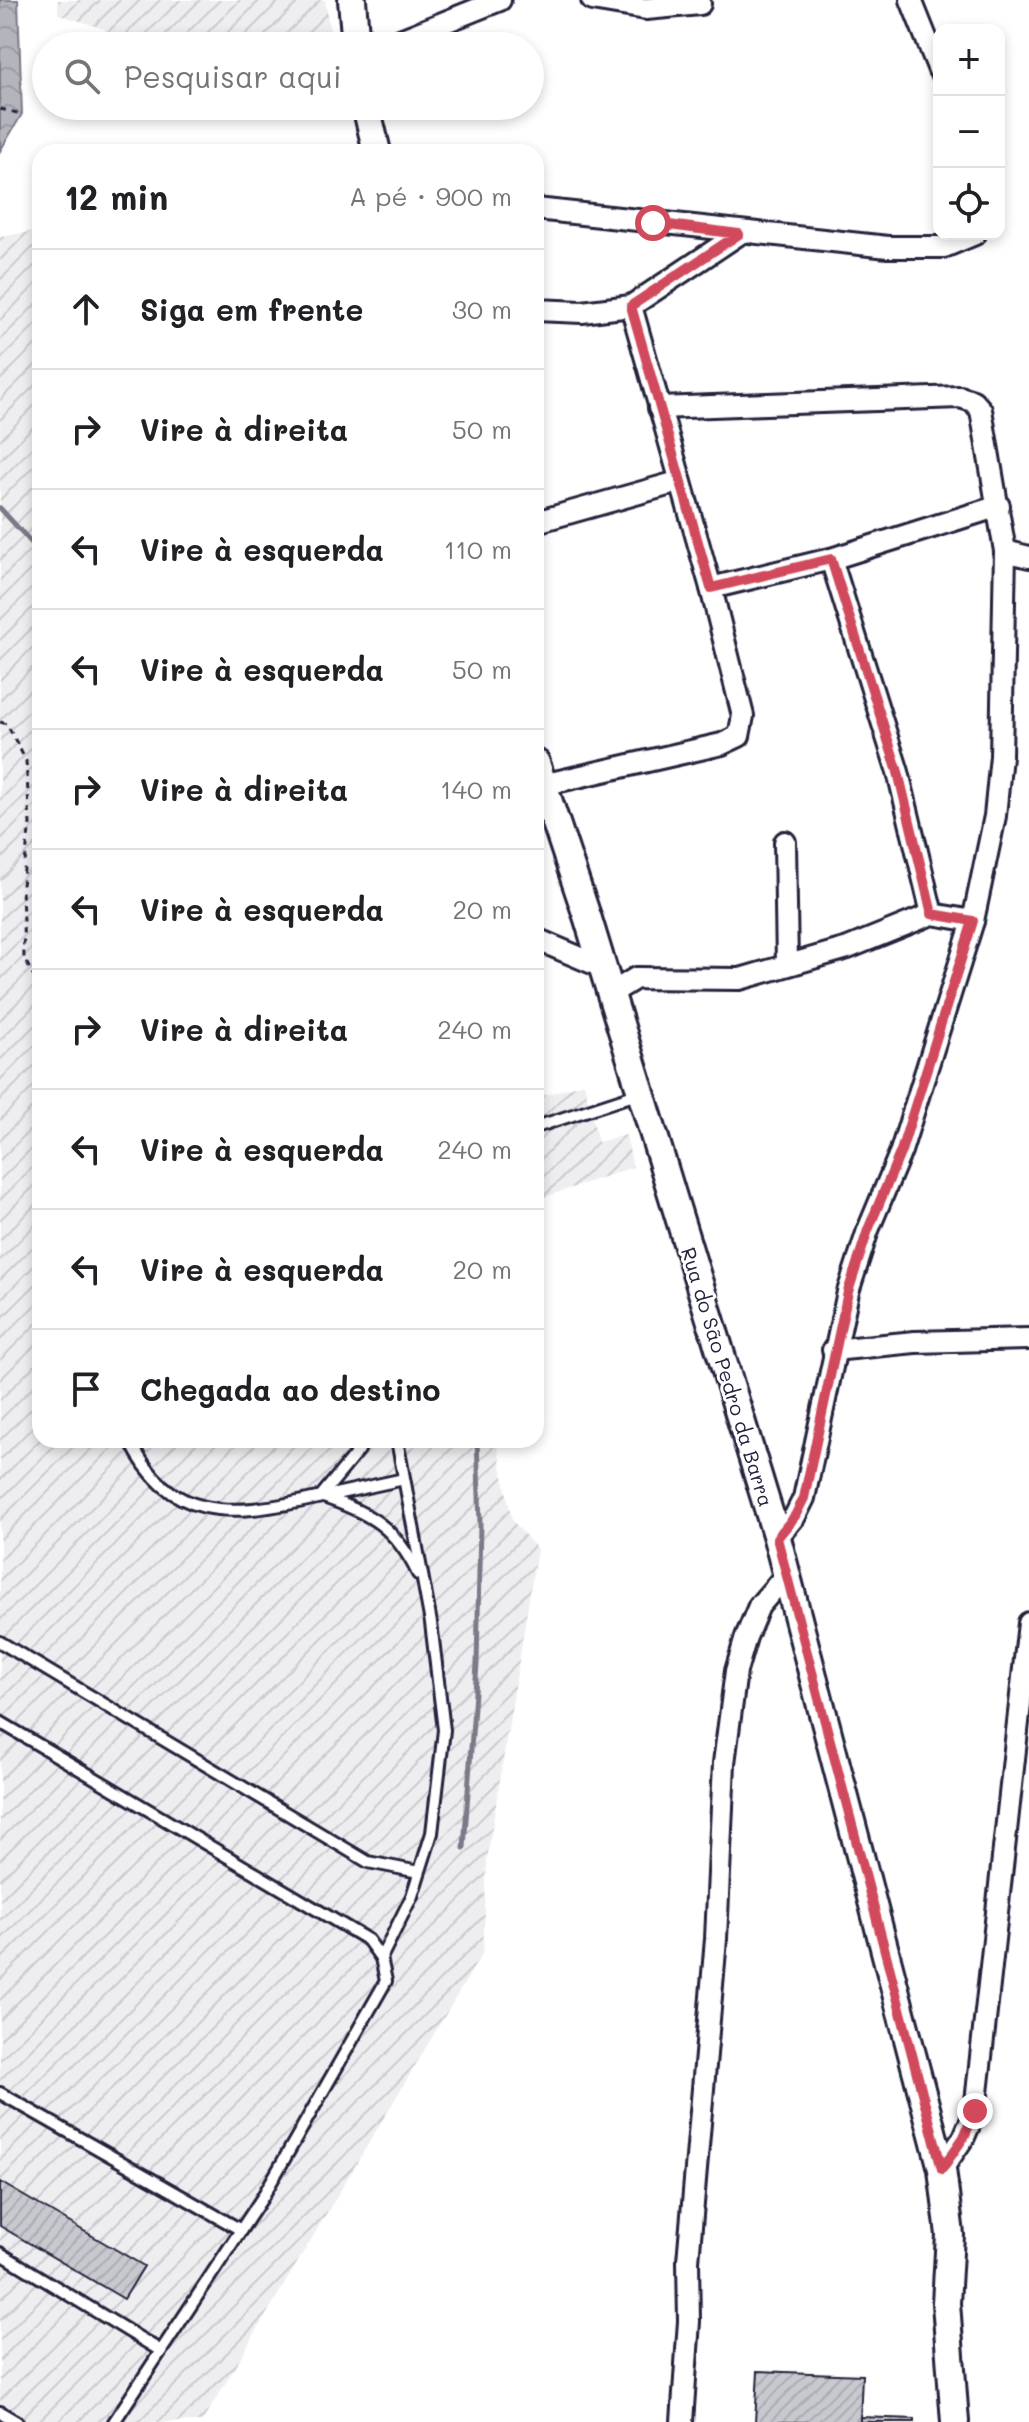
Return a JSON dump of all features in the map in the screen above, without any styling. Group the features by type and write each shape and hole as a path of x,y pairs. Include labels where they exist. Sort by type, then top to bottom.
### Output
{"street":[{"path":"352,0 355,32"},
{"path":"420,32 500,0"},
{"path":"592,0 646,9 700,4"},
{"path":"911,0 933,55"},
{"path":"369,120 375,144"},
{"path":"544,210 739,234 888,247 930,247 964,240"},
{"path":"544,310 582,312 631,306 739,234"},
{"path":"544,773 722,744 739,736 743,716 711,588 678,482 631,306"},
{"path":"659,408 960,397 973,401 981,410 1005,551 1000,767 995,816 973,921 901,1151 868,1230 833,1350 804,1498 795,1516 777,1538"},
{"path":"544,520 678,482"},
{"path":"711,588 831,559 999,506"},
{"path":"1005,551 1029,557"},
{"path":"831,559 898,772 932,914"},
{"name":"Rua do São Pedro da Barra","path":"544,789 602,967 777,1538 942,2169 950,2235 946,2303 955,2422"},
{"path":"785,842 787,965"},
{"path":"610,994 636,978 740,979 848,948 932,914 973,921"},
{"path":"544,942 602,967"},
{"path":"833,1350 915,1342 1029,1339"},
{"path":"682,2422 689,2321 688,2261 716,1939 724,1763 736,1671 746,1637 759,1606 785,1576"},
{"path":"942,2169 964,2137 975,2111 1029,1623"}],"lane":[{"path":"544,1125 640,1093"},
{"path":"134,1448 146,1470 171,1494 213,1511 255,1511 404,1479"},
{"path":"321,1497 360,1448"},
{"path":"381,1958 412,1896 432,1833 444,1730 424,1587 398,1448"},
{"path":"321,1497 362,1510 393,1534 424,1587"},
{"path":"0,1642 368,1862 419,1872"},
{"path":"0,1722 368,1940 381,1958 386,1981 241,2230 114,2422"},
{"path":"0,2093 241,2230"},
{"path":"0,2253 161,2351"},
{"path":"0,2264 12,2260"},
{"path":"0,2412 17,2422"}],"path":[{"path":"0,109 22,114"},
{"path":"0,722 7,724 26,761 30,824 22,885 24,958 32,973"}],"shaded area":[{"path":"58,0 325,0 330,32 105,32 105,29 58,14"},
{"path":"32,231 32,1448 498,1448 512,1520 537,1549 487,1860 483,1952 202,2422 0,2422 0,237"},
{"path":"584,1083 598,1142 626,1135 633,1167 544,1197 544,1096"}],"water":[{"path":"0,0 18,0 22,114 0,151"}],"building":[{"path":"0,2182 144,2266 124,2299 0,2226"},
{"path":"758,2371 862,2375 860,2422 755,2422"},
{"path":"860,2417 915,2419 915,2422 860,2422"}],"waterway":[{"path":"0,508 32,543"},
{"path":"464,1848 477,1664 480,1524 477,1448"}],"route":[{"path":"653,223 739,234 649,297 631,306 678,482 711,588 831,559 898,772 932,914 973,921 901,1151 868,1230 848,1292 833,1350 816,1450 804,1498 795,1516 777,1538 942,2169 964,2137 975,2111"}]}
